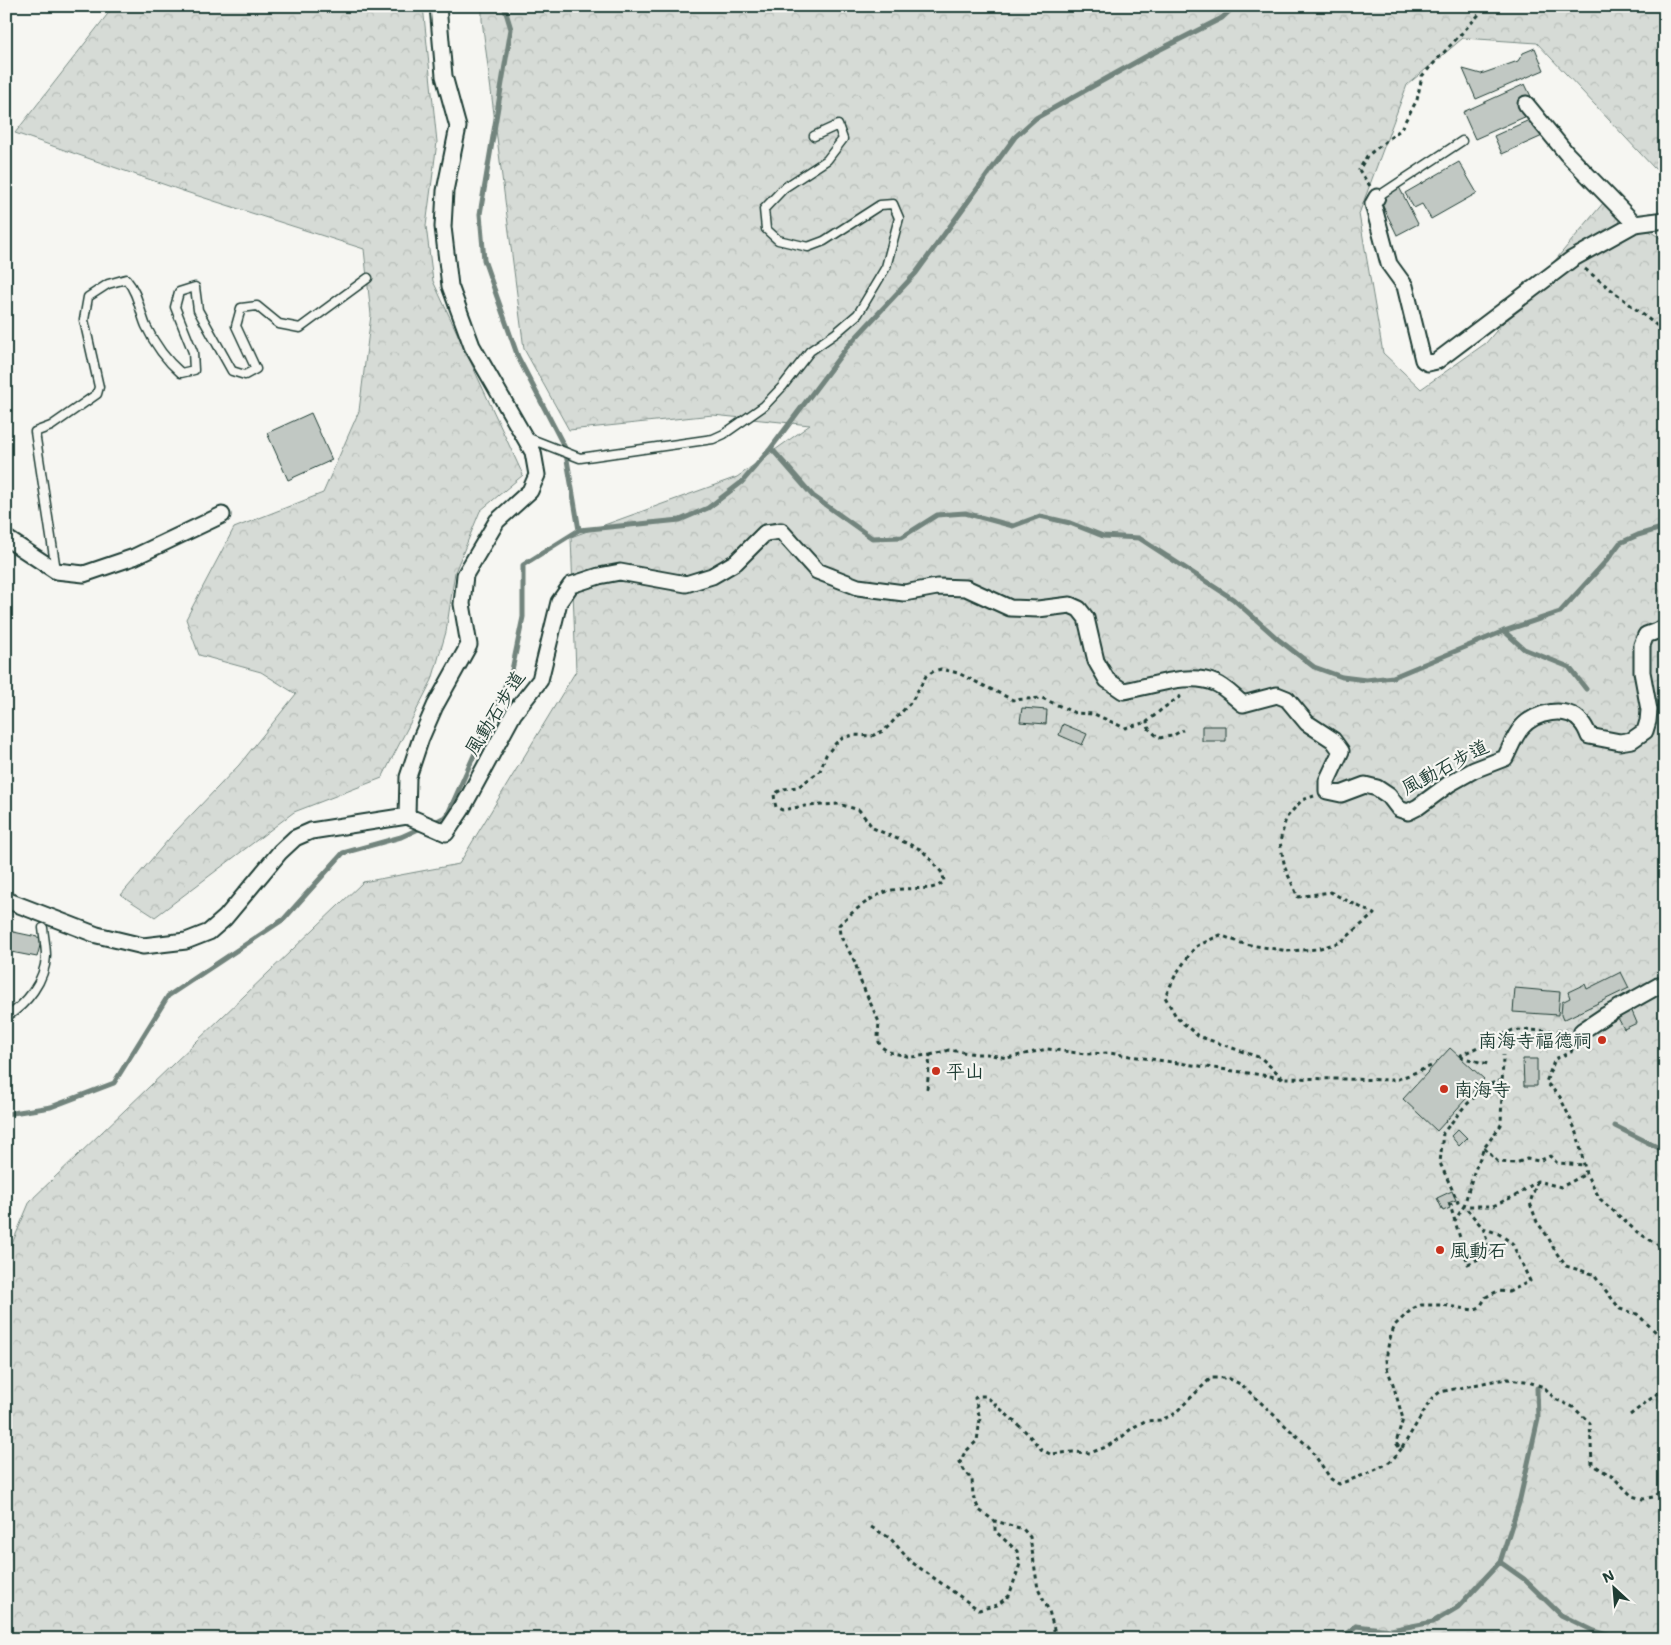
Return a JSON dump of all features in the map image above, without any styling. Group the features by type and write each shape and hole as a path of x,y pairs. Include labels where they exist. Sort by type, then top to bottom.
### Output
{"street":[{"path":"6,900 97,935 134,944 143,946 186,941 208,932 225,918 280,852 295,838 311,831 407,816 408,778 421,738 435,706 469,644 462,604 465,574 497,521 530,491 537,475 533,452 472,346 450,286 444,218 445,192 458,127 444,76 438,6"},
{"path":"1526,104 1567,154 1636,224"},
{"path":"1377,197 1373,204 1389,264 1405,286 1423,360 1428,363 1437,361 1572,259 1636,224 1665,220"},
{"path":"6,538 56,571 84,574 134,557 222,514"},
{"name":"風動石步道","path":"407,816 446,833 462,809 514,713 540,680 559,602 571,585 599,576 620,572 686,584 712,576 736,562 765,533 781,531 817,571 858,587 904,594 936,587 966,588 1010,608 1038,609 1070,605 1079,609 1086,618 1096,661 1108,680 1123,691 1173,679 1204,680 1216,683 1243,704 1277,696 1287,699 1307,723 1333,740 1341,751 1327,781 1327,791 1341,794 1365,784 1377,788 1389,796 1399,809 1408,812 1457,779 1505,758 1521,728 1535,716 1547,713 1570,714 1581,721 1589,736 1620,742 1632,740 1645,731 1649,710 1642,672 1642,645 1646,634 1665,628"},
{"path":"1582,1031 1614,1010 1665,984"}],"lane":[{"path":"524,436 580,458 712,439 724,434 764,406 782,387 810,351 836,333 858,314 886,267 899,218 894,204 880,205 824,241 808,247 778,240 766,229 764,209 784,188 827,160 843,139 838,125 814,136"},
{"path":"1377,197 1462,141"},
{"path":"56,571 35,432 51,426 97,394 98,387 84,320 88,297 108,284 126,279 134,287 146,326 168,362 181,373 194,370 193,352 175,307 178,292 195,287 198,310 202,319 232,371 245,375 256,369 236,326 240,308 258,306 279,324 300,328 368,278"},
{"path":"6,1017 14,1012 38,986 46,957 44,928"}],"path":[{"path":"1377,197 1359,170 1367,156 1400,130 1417,100 1422,76 1487,6"},
{"path":"1572,259 1665,332"},
{"path":"1183,694 1162,708 1147,722 1125,728 1094,714 1075,712 1042,698 1013,700 958,673 942,669 926,676 912,701 885,730 872,736 853,735 844,738 836,743 826,755 820,771 798,787 783,789 774,794 774,803 776,807 782,810 805,806 839,804 859,810 873,828 922,850 943,874 944,882 932,888 889,890 868,902 846,918 840,925 840,935 855,962 860,980 879,1022 878,1037 880,1046 889,1052 912,1057 949,1050 1007,1058 1047,1049 1086,1054 1109,1053 1283,1078 1396,1080 1434,1065"},
{"path":"1147,722 1149,729 1160,738 1172,736 1184,730"},
{"path":"1283,1078 1261,1058 1198,1036 1178,1018 1165,996 1176,974 1195,947 1220,935 1244,944 1288,951 1317,949 1341,942 1374,914 1330,892 1298,897 1285,868 1280,842 1286,818 1302,800 1327,791"},
{"path":"1488,1064 1459,1056 1513,1030 1582,1031 1571,1052 1555,1059 1546,1082 1560,1097 1577,1133 1586,1174 1600,1199 1637,1232 1665,1249"},
{"path":"927,1089 930,1055"},
{"path":"1454,1222 1464,1206 1473,1175 1484,1148 1502,1125 1503,1055"},
{"path":"1464,1206 1483,1228 1491,1253 1468,1264 1450,1205 1458,1202 1440,1163 1443,1134 1464,1107 1486,1085 1503,1080"},
{"path":"1484,1148 1498,1162 1516,1163 1527,1159 1539,1161 1550,1156 1557,1163 1584,1165"},
{"path":"1464,1206 1493,1206 1519,1194 1537,1181 1561,1187 1586,1174"},
{"path":"1537,1181 1530,1203 1537,1222 1566,1266 1593,1274 1620,1309 1637,1314 1665,1343"},
{"path":"1402,1448 1398,1447 1396,1443 1403,1419 1393,1384 1386,1368 1389,1341 1395,1325 1412,1309 1421,1304 1473,1310 1480,1306 1486,1297 1498,1291 1509,1292 1530,1281 1512,1243 1499,1234 1483,1228"},
{"path":"1053,1639 1054,1628 1050,1611 1038,1589 1030,1537 1023,1529 994,1521 979,1510 973,1496 972,1479 960,1462 965,1452 977,1440 980,1419 975,1398 978,1396 986,1396 1025,1431 1042,1450 1050,1454 1090,1453 1106,1447 1145,1421 1160,1420 1173,1415 1211,1378 1228,1378 1242,1384 1302,1439 1331,1479 1339,1484 1393,1460 1432,1398 1440,1392 1508,1379 1525,1381 1544,1387 1555,1399 1573,1407 1590,1423 1592,1464 1613,1477 1632,1496 1643,1499 1665,1490"},
{"path":"1630,1414 1658,1393 1665,1393"},
{"path":"871,1527 890,1538 910,1561 979,1610 997,1605 1009,1596 1020,1564 1017,1551 995,1531 994,1521"}],"green space":[{"path":"114,6 423,6 437,142 426,226 433,281 523,475 480,511 455,572 446,632 432,680 382,778 294,812 155,917 121,895 174,833 239,765 296,694 261,672 199,655 186,619 234,528 323,493 359,411 371,315 364,249 186,192 15,133"},
{"path":"482,6 1665,6 1665,175 1654,168 1537,43 1463,38 1407,85 1359,214 1383,353 1421,389 1486,343 1604,202 1665,241 1665,1639 6,1639 6,1258 30,1201 363,882 459,864 576,671 571,537 737,477 810,425 713,415 569,430 524,349 482,20"}],"building":[{"path":"1535,48 1544,70 1476,99 1463,69 1481,74 1518,61 1523,53"},
{"path":"1525,84 1538,111 1475,139 1463,112"},
{"path":"1538,116 1547,134 1502,154 1494,136"},
{"path":"1459,162 1477,193 1431,219 1422,204 1414,208 1405,193"},
{"path":"1399,187 1418,224 1397,235 1379,198"},
{"path":"311,413 332,460 288,480 267,433"},
{"path":"1022,708 1047,710 1046,724 1020,722"},
{"path":"1063,724 1087,734 1082,745 1059,735"},
{"path":"1202,726 1226,726 1226,741 1202,741"},
{"path":"9,931 42,938 37,957 6,951"},
{"path":"1621,972 1629,988 1563,1020 1561,1015 1562,1002 1570,998 1568,992 1585,984 1587,989"},
{"path":"1515,988 1560,992 1558,1015 1513,1012"},
{"path":"1631,1009 1637,1023 1624,1029 1617,1016"},
{"name":"南海寺","path":"1450,1048 1484,1079 1437,1131 1403,1099"},
{"path":"1523,1059 1537,1059 1537,1086 1524,1086"},
{"path":"1458,1129 1467,1138 1459,1146 1451,1136"},
{"path":"1452,1191 1456,1200 1448,1203 1450,1208 1443,1211 1437,1198"}],"waterway":[{"path":"504,6 511,29 480,214 484,260 518,357 565,448 579,530"},
{"path":"431,824 447,816 512,670 523,617 523,565 579,530 680,520 708,508 742,482 771,448 847,347 916,273 1015,137 1036,118 1145,57 1222,18 1235,6"},
{"path":"771,448 813,496 872,538 902,537 937,515 965,513 1013,526 1040,516 1070,523 1103,536 1139,538 1233,599 1279,640 1314,667 1342,677 1366,680 1393,677 1504,631 1560,612 1620,543 1638,535 1665,527"},
{"path":"1504,631 1524,649 1569,667 1586,689"},
{"path":"6,1114 51,1107 114,1083 168,996 284,919 343,853 401,837 423,827"},
{"path":"1615,1126 1665,1151"},
{"path":"1500,1562 1519,1503 1538,1419 1537,1388"},
{"path":"1340,1639 1356,1626 1391,1630 1433,1622 1458,1607 1500,1562 1524,1579 1561,1615 1594,1631 1622,1639"}],"place":[{"name":"南海寺福德祠","path":"1602,1040"},
{"name":"平山","path":"936,1071"},
{"name":"南海寺","path":"1444,1089"},
{"name":"風動石","path":"1440,1250"}]}
